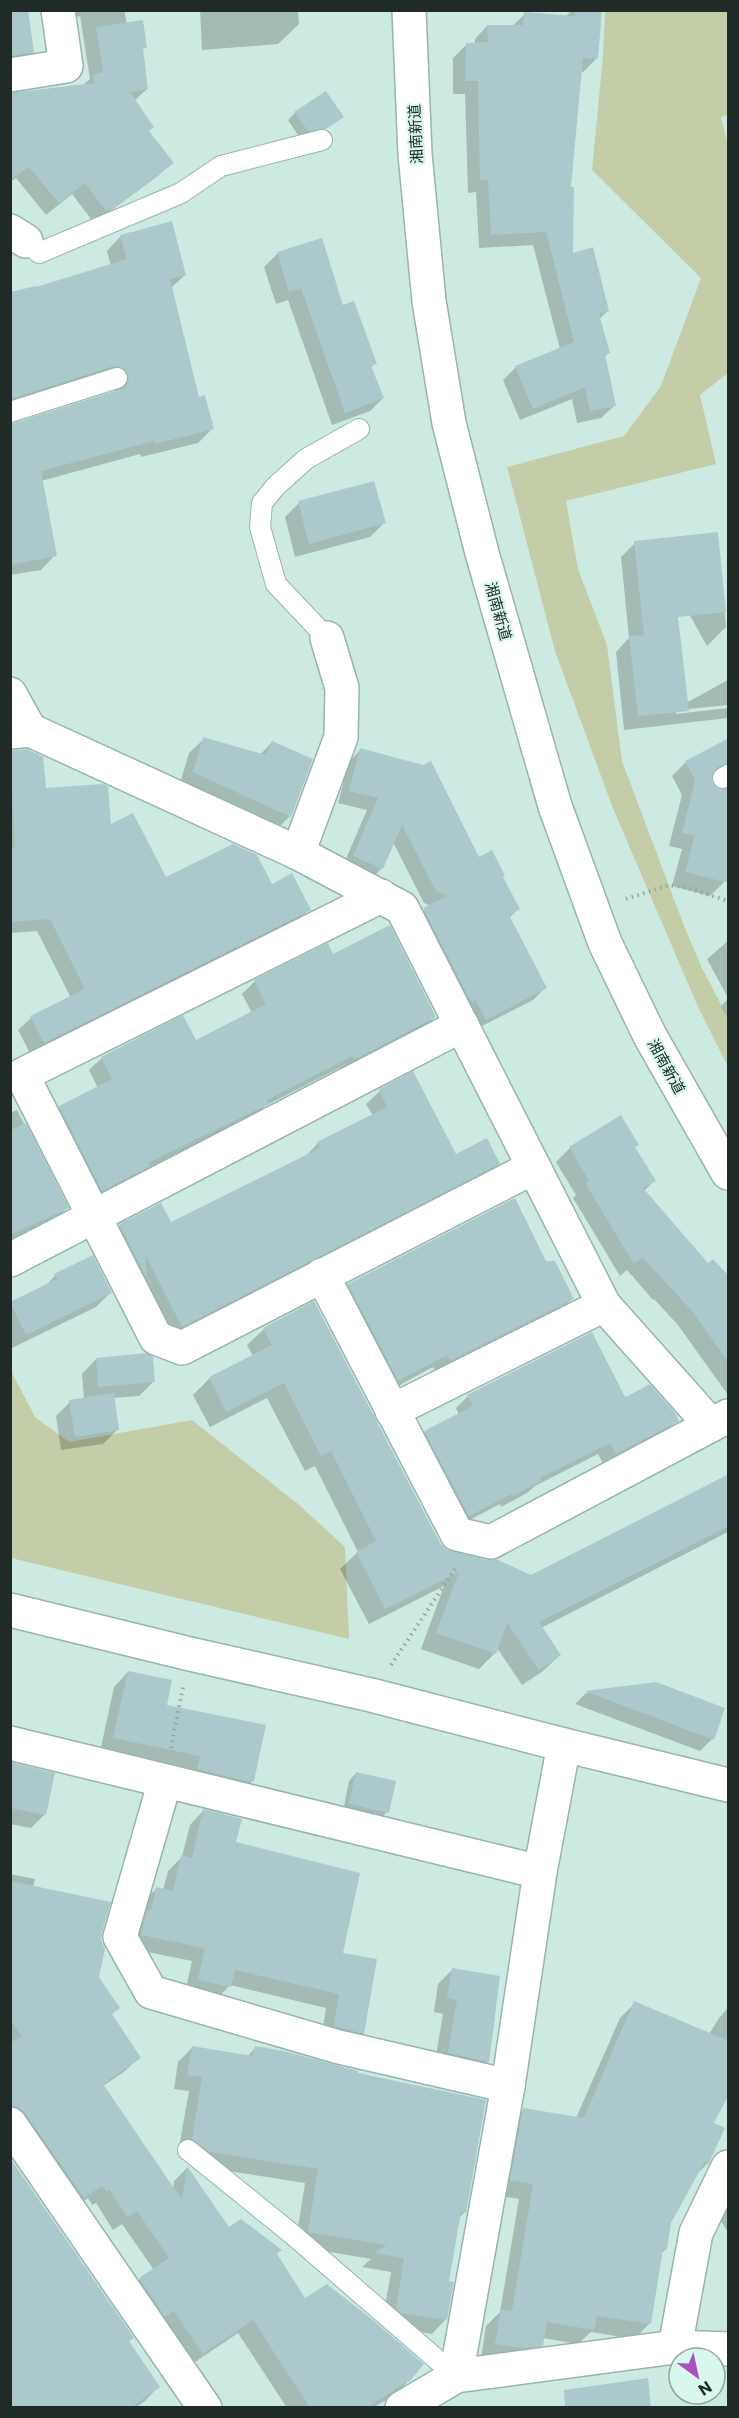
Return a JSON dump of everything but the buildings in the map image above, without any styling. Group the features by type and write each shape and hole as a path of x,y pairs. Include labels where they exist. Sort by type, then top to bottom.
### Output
{"street":[{"path":"10,75 66,66 58,10"},
{"name":"湘南新道","path":"410,10 415,153 429,301 449,423 482,553 555,806 605,943 650,1036 729,1173"},
{"path":"298,853 341,737 342,688 327,638"},
{"path":"10,694 20,731 298,853 402,908 604,1305 720,1421 491,1542 457,1534 322,1275"},
{"path":"381,896 22,1076 156,1338 182,1348 534,1167"},
{"path":"10,1260 462,1025"},
{"path":"392,1411 604,1305"},
{"path":"10,1610 371,1695 729,1785"},
{"path":"10,1743 540,1872"},
{"path":"456,2376 508,2086 540,1872 564,1745"},
{"path":"165,1781 120,1937 151,1992 339,2047 508,2086"},
{"path":"10,2124 205,2408"},
{"path":"675,2346 696,2233 729,2168"},
{"path":"402,2408 456,2376 667,2348"}],"lane":[{"path":"18,236 39,253 181,193 221,166 322,140"},
{"path":"10,412 117,378"},
{"path":"327,638 276,584 260,527 262,503 276,486 306,459 358,429"},
{"path":"188,2150 292,2234 456,2376"}],"path":[{"path":"594,911 669,885 688,888 729,901"},
{"path":"371,1695 445,1588 474,1538"},
{"path":"165,1781 190,1654"}],"green space":[{"path":"605,11 728,11 728,115 721,117 728,146 728,373 700,395 716,464 566,501 578,569 607,645 622,761 686,931 728,1018 728,1067 698,1007 612,806 555,651 507,467 624,436 661,386 701,278 592,170"},
{"path":"10,1369 35,1417 69,1442 192,1420 298,1504 345,1547 349,1639 11,1558"}]}
